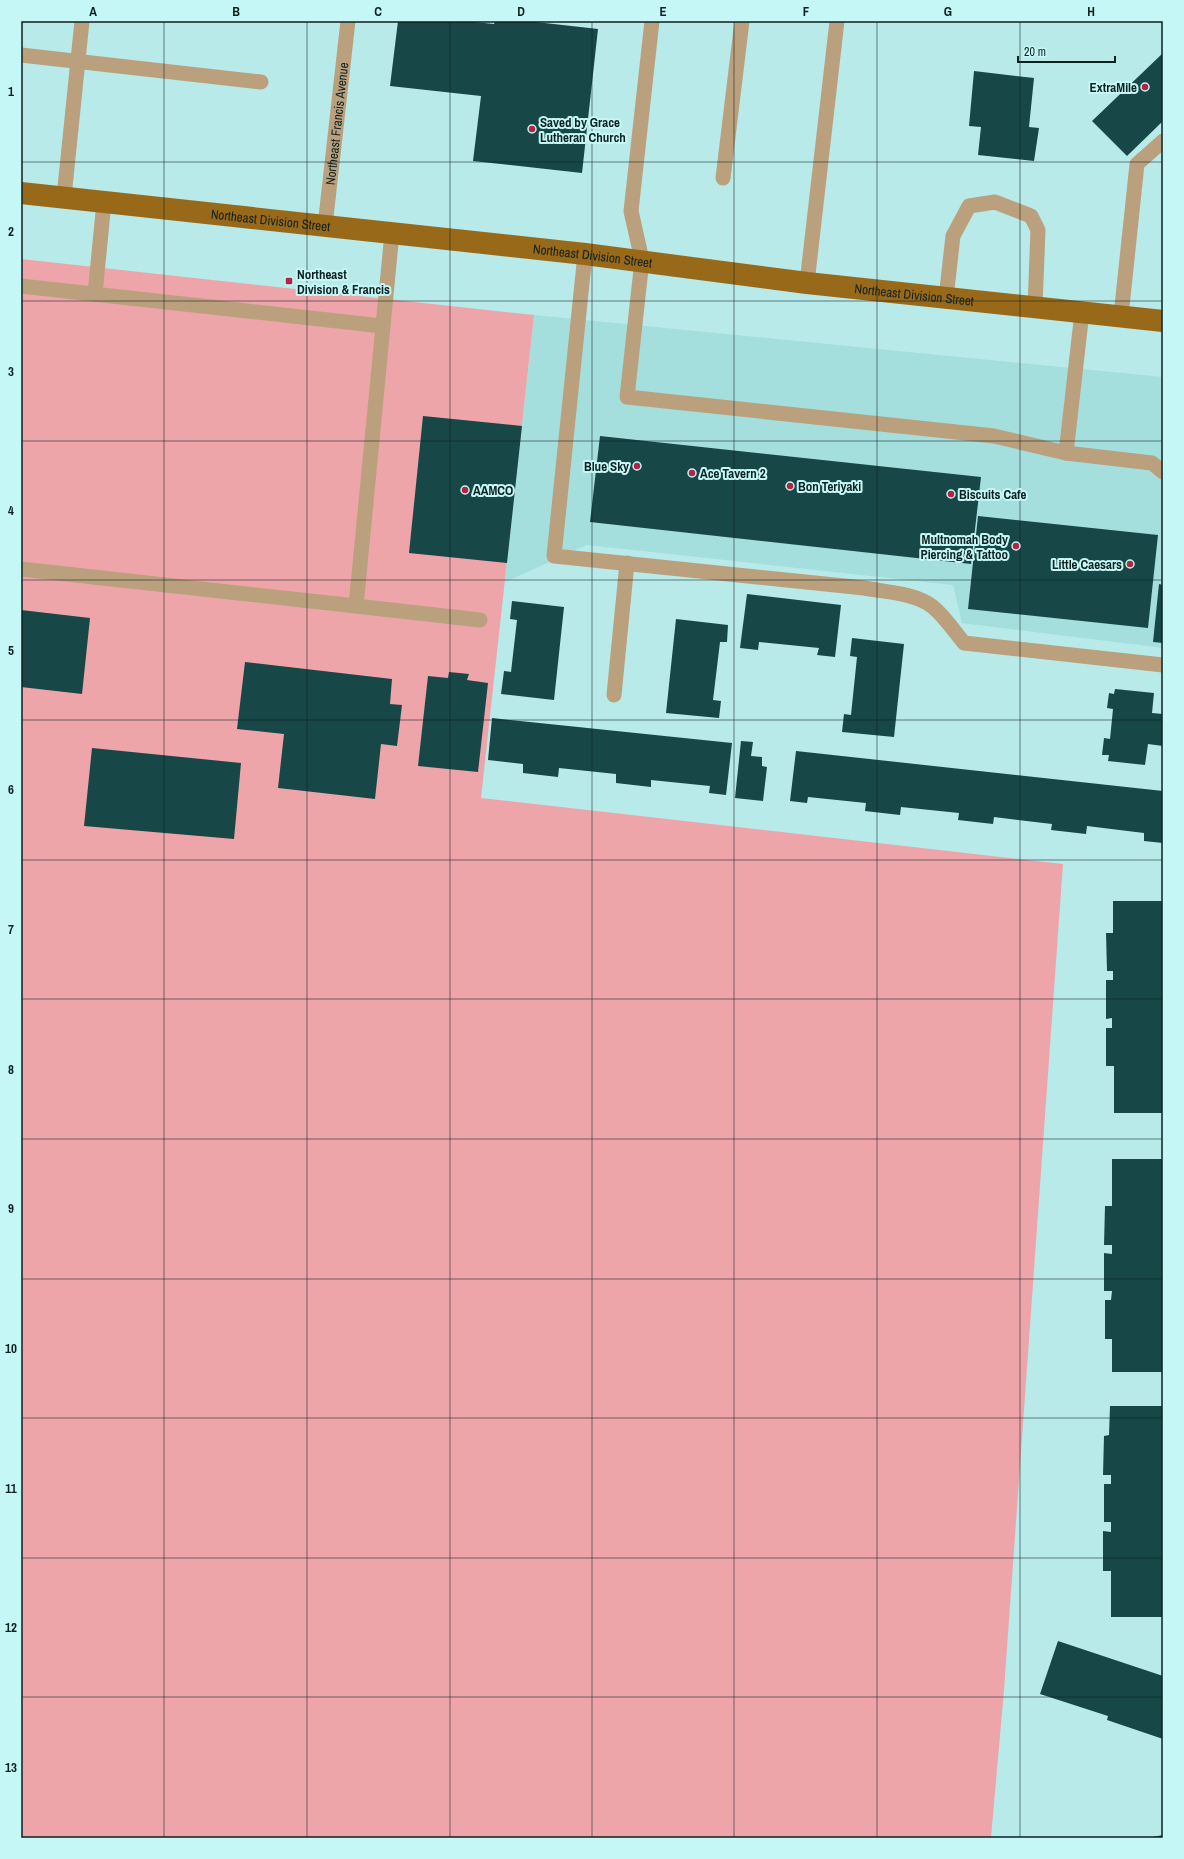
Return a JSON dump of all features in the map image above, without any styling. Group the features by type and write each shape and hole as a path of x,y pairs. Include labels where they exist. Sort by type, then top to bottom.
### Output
{"main road":[{"name":"Northeast Division Street","path":"21,193 642,260 807,283 1163,321"}],"lane":[{"path":"64,198 82,21"},
{"name":"Northeast Francis Avenue","path":"325,226 348,21"},
{"path":"652,21 630,211 642,260 627,397 994,436 1066,453 1152,463 1163,472"},
{"path":"723,178 742,21"},
{"path":"807,283 837,21"},
{"path":"21,55 262,82"},
{"path":"1121,316 1137,164 1163,140"},
{"path":"95,294 104,202"},
{"path":"946,298 953,236 969,206 995,202 1031,216 1038,230 1035,307"},
{"path":"356,606 392,233"},
{"path":"585,254 554,556 864,588 914,598 933,607 964,643 1163,665"},
{"path":"21,286 382,326"},
{"path":"1066,453 1082,312"},
{"path":"614,695 627,564"},
{"path":"21,569 480,620"}],"shaded area":[{"path":"21,259 534,315 481,798 1063,864 1004,1690 991,1838 21,1838"},
{"path":"534,315 1163,377 1163,648 962,623 953,585 587,545 505,582"}],"building":[{"name":"Saved by Grace Lutheran Church","path":"398,21 465,21 494,24 495,21 527,21 598,29 582,173 473,161 481,96 390,86"},
{"name":"ExtraMile","path":"1163,53 1163,121 1127,156 1092,121"},
{"path":"974,71 1034,78 1029,127 1039,128 1034,161 978,155 981,127 969,126"},
{"name":"AAMCO","path":"423,416 522,426 507,563 409,553"},
{"path":"600,436 981,477 971,564 590,522"},
{"path":"978,516 1158,535 1148,628 968,609"},
{"path":"1159,584 1163,585 1163,643 1153,642"},
{"path":"747,594 841,605 835,657 817,655 819,648 759,642 758,650 740,648"},
{"path":"512,601 564,607 554,700 501,694 504,671 511,672 517,620 510,619"},
{"path":"21,610 90,618 82,694 21,687"},
{"path":"676,619 728,625 727,642 720,642 713,700 721,701 719,718 666,713"},
{"path":"852,638 904,644 894,737 842,732 844,714 851,715 857,657 850,656"},
{"path":"245,662 392,679 390,704 402,705 397,746 381,744 375,799 278,788 284,734 237,729"},
{"path":"449,672 469,674 467,680 488,683 478,772 418,766 428,676 448,678"},
{"path":"1115,689 1154,693 1152,713 1163,714 1163,746 1148,744 1145,765 1108,761 1109,755 1102,755 1104,738 1110,739 1113,709 1107,708 1109,693 1114,694"},
{"path":"492,718 732,743 726,795 709,793 710,786 651,780 651,787 616,783 616,774 559,768 558,777 523,773 523,764 488,760"},
{"path":"741,741 753,742 751,756 762,757 762,766 767,767 763,801 735,798"},
{"path":"92,748 241,763 234,839 84,826"},
{"path":"796,751 1163,791 1163,843 1144,841 1144,833 1087,826 1086,834 1051,830 1052,824 994,817 993,824 958,820 959,813 901,807 900,815 865,811 866,803 808,797 807,803 790,801"},
{"path":"1113,901 1163,901 1163,1113 1114,1113 1114,1066 1106,1066 1106,1028 1112,1028 1112,1018 1106,1019 1106,980 1113,980 1113,971 1107,971 1106,933 1113,933"},
{"path":"1112,1159 1163,1159 1163,1372 1112,1372 1112,1339 1105,1339 1105,1300 1111,1300 1112,1291 1104,1291 1104,1253 1112,1254 1112,1245 1104,1245 1105,1206 1112,1206"},
{"path":"1110,1406 1163,1406 1163,1617 1111,1617 1111,1571 1103,1571 1103,1531 1111,1532 1111,1522 1104,1522 1104,1484 1111,1484 1111,1475 1103,1475 1104,1436 1109,1435"},
{"path":"1058,1641 1163,1676 1163,1739 1107,1720 1108,1716 1040,1694"},
{"path":"1163,1835 1163,1838 1153,1838 1153,1837"}],"place":[{"name":"ExtraMile","path":"1145,87"},
{"name":"Saved by Grace Lutheran Church","path":"532,129"},
{"name":"Northeast Division & Francis","path":"289,281"},
{"name":"Blue Sky","path":"637,466"},
{"name":"Ace Tavern 2","path":"692,473"},
{"name":"Bon Teriyaki","path":"790,486"},
{"name":"AAMCO","path":"465,490"},
{"name":"Biscuits Cafe","path":"951,494"},
{"name":"Multnomah Body Piercing & Tattoo","path":"1016,546"},
{"name":"Little Caesars","path":"1130,564"}]}
